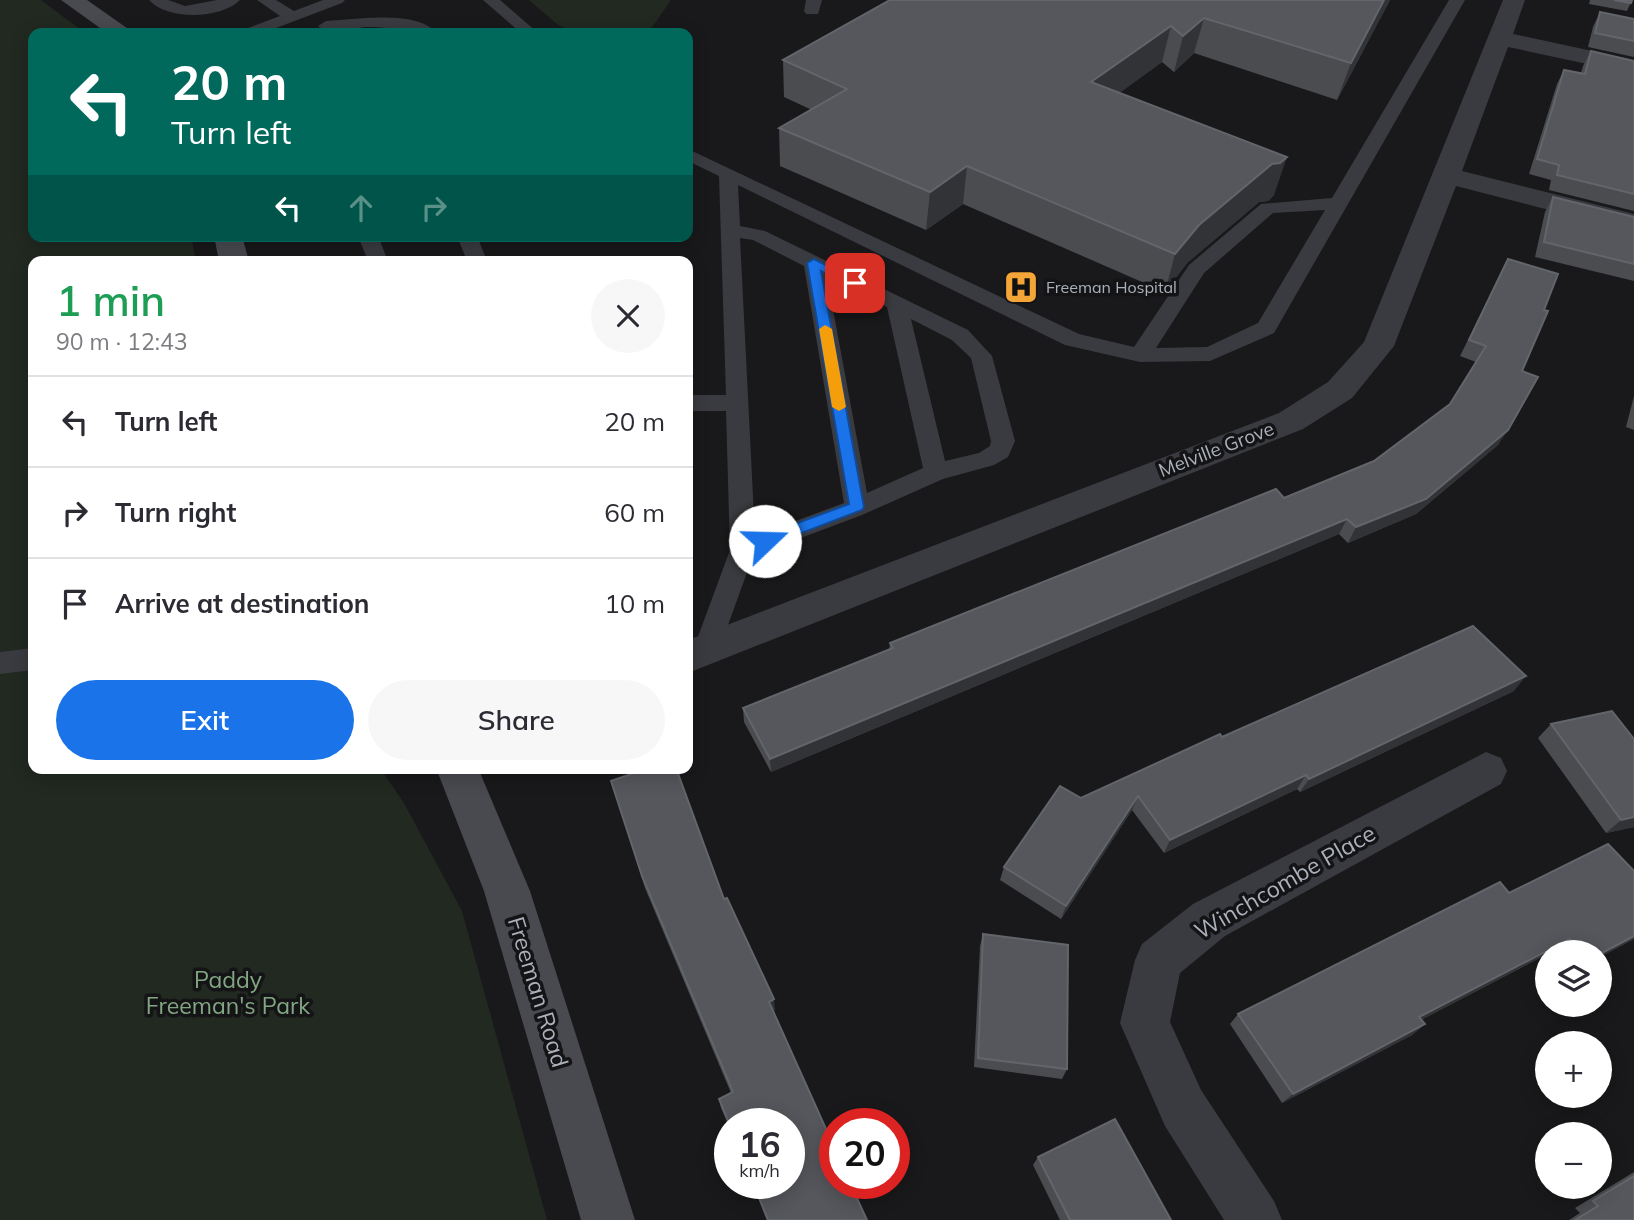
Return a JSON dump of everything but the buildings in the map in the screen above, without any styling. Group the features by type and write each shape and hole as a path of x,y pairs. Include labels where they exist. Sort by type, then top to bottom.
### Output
{"street":[{"path":"72,0 114,28"},
{"name":"Melville Grove","path":"697,653 1291,421 1340,390 1378,346 1514,0"},
{"path":"1497,38 1634,67"},
{"path":"1447,175 1634,223"},
{"name":"Winchcombe Place","path":"1255,1220 1183,1108 1145,1023 1159,960 1209,920 1486,771"},
{"name":"Freeman Road","path":"459,774 508,891 608,1220"}],"lane":[{"path":"157,0 169,9 191,13 232,0"},
{"path":"265,0 326,28"},
{"path":"262,28 337,0"},
{"path":"491,0 524,28"},
{"path":"693,156 1073,340 1140,355 1210,354 1266,328 1457,0"},
{"path":"345,28 398,21 416,28"},
{"path":"697,653 743,550 728,173"},
{"path":"1140,355 1196,269 1268,208 1338,203"},
{"path":"729,230 758,235 960,335 981,356 1003,441 1000,451 986,459 936,472 857,507 743,550"},
{"path":"814,263 857,507"},
{"path":"897,304 936,472"},
{"path":"693,403 736,402"},
{"path":"0,663 28,660"}],"green space":[{"name":"Paddy Freeman's Park","path":"0,0 41,0 78,28 28,28 28,242 192,242 195,256 28,256 28,774 384,774 404,803 462,911 547,1220 0,1220"},
{"path":"529,0 671,0 651,28 564,28"}],"slow traffic":[{"path":"825,329 839,407"}],"place":[{"name":"Freeman Hospital","path":"1021,287"}],"route":[{"path":"765,541 857,507 814,263 855,283"}]}
